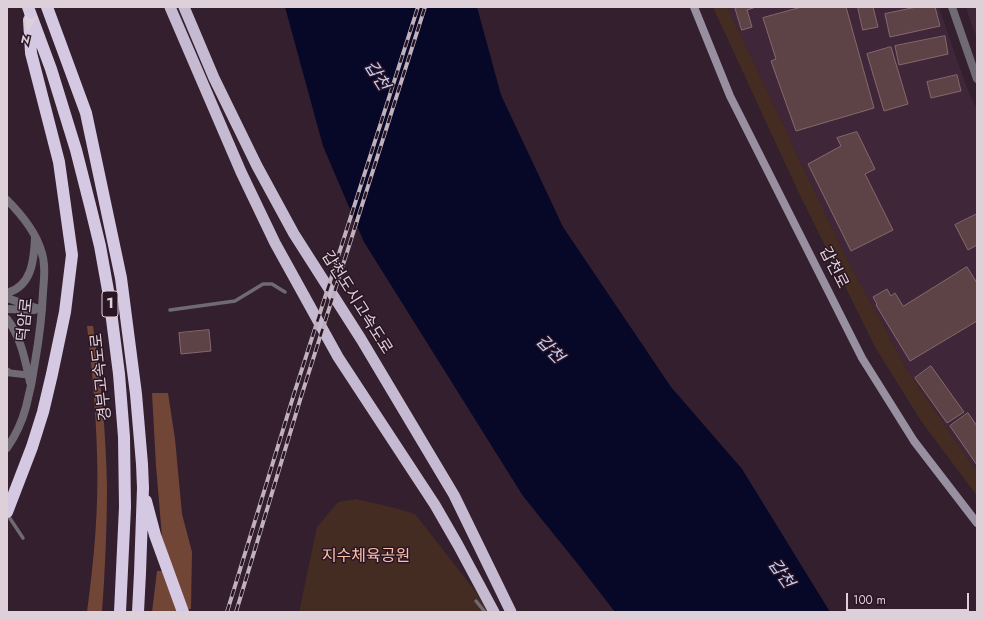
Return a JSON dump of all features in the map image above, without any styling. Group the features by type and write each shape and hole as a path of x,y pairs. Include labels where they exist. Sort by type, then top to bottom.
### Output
{"highway":[{"path":"7,513 32,447 43,412 65,312 72,255 59,162 31,53 28,7"},
{"name":"경부고속도로","path":"28,7 52,69 76,150 98,239 109,296 119,374 124,437 125,507 120,612"},
{"name":"경부고속도로","path":"47,7 86,113 121,278 136,394 143,488 138,612"},
{"path":"170,7 241,172 275,243 338,357 435,505 494,612"},
{"name":"갑천도시고속도로","path":"184,7 214,78 257,166 290,228 360,339 454,495 511,612"},
{"path":"143,488 155,534 183,612"}],"main road":[{"name":"갑천로","path":"694,7 730,96 862,358 914,441 977,524"}],"street":[{"path":"952,7 977,79"},
{"name":"덕암로","path":"7,200 35,235 42,252 44,271 42,310 31,387 20,426 7,448"},
{"path":"7,293 12,292 23,284 30,273 33,262 35,235"},
{"path":"7,298 42,310"},
{"path":"7,309 42,310"},
{"path":"7,319 18,336 26,362 31,387"},
{"path":"7,371 10,373 28,375"}],"lane":[{"path":"170,310 235,300 263,284 272,284 285,292"},
{"path":"7,513 23,538"},
{"path":"476,601 485,612"}],"shaded area":[{"path":"727,7 939,7 958,63 977,109 977,472 909,373 848,261"},
{"path":"966,7 977,7 977,39 968,14"},
{"path":"87,326 93,326 101,386 106,447 107,518 102,612 87,612 95,533 97,474 95,406"},
{"path":"152,393 168,393 175,439 182,514 192,552 191,609 186,609 162,537"},
{"path":"157,571 162,571 178,612 152,612"}],"green space":[{"path":"713,7 727,7 848,261 909,373 977,472 977,496 921,421 875,347 797,189"},
{"name":"지수체육공원","path":"356,499 415,514 476,592 489,612 299,612 317,527 338,502"}],"water":[{"name":"갑천","path":"285,7 477,7 501,95 563,227 671,387 742,469 830,612 615,612 523,496 364,242 323,146"}],"building":[{"path":"735,7 756,7 747,10 752,27 742,30"},
{"path":"802,7 846,7 874,108 796,131 771,61 776,59 763,18"},
{"path":"858,7 873,7 878,27 863,30"},
{"path":"917,7 935,7 940,26 890,37 885,14"},
{"path":"945,36 948,54 899,65 895,46"},
{"path":"891,47 908,104 884,111 867,54"},
{"path":"957,75 961,91 931,98 927,82"},
{"path":"857,132 875,169 865,174 893,230 851,251 808,164 841,146 837,138"},
{"path":"977,214 977,245 968,250 955,225"},
{"path":"967,267 977,283 977,321 910,361 876,305 877,304 873,297 887,289 891,296 895,293 903,306"},
{"path":"209,330 211,351 181,354 179,333"},
{"path":"931,366 964,412 947,423 915,378"},
{"path":"968,413 977,426 977,465 950,426"}],"railway":[{"path":"227,612 294,394 418,7"},
{"path":"236,612 301,397 425,7"}]}
